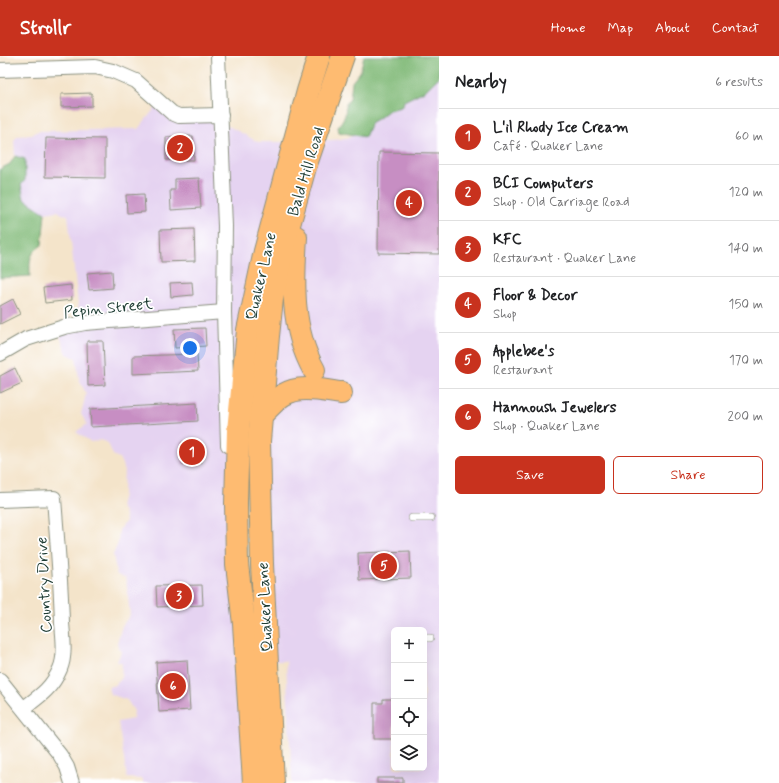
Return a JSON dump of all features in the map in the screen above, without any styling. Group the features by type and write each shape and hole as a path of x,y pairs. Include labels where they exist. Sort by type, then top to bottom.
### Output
{"main road":[{"name":"Quaker Lane","path":"254,783 244,624 237,564 236,503 238,431 248,330 265,251 308,91 319,56"},
{"name":"Bald Hill Road","path":"268,336 272,299 284,239 299,188 343,56"},
{"path":"299,188 294,273 296,316 308,358 314,370"},
{"name":"Quaker Lane","path":"268,336 259,441 262,564 273,783"},
{"path":"260,416 284,394 297,390 311,389 341,393"},
{"path":"237,564 262,564"}],"street":[{"name":"Quaker Lane","path":"218,56 225,232 224,312 228,451 236,503"},
{"path":"0,70 95,67 113,71 136,81 172,113 179,116 221,115"},
{"name":"Pepin Street","path":"0,354 26,339 64,327 85,323 141,320 224,312"},
{"name":"Country Drive","path":"0,500 54,498 61,595 62,663 54,681 46,692 24,708"},
{"path":"0,680 24,708 60,755 72,783"}],"lane":[{"path":"412,518 431,518"}],"shaded area":[{"path":"439,77 439,783 292,783 286,661 267,661 244,362 244,783 143,783 143,779 127,778 118,722 133,719 134,711 127,700 110,694 108,687 115,685 121,679 122,662 117,662 121,652 117,643 122,626 130,615 126,578 117,575 113,555 118,543 119,530 126,521 124,512 120,506 123,495 124,468 119,458 113,455 108,443 101,440 91,442 76,432 87,424 81,414 86,394 79,379 76,358 67,354 58,331 80,322 68,215 62,214 58,211 45,213 24,199 21,185 25,159 15,156 14,140 18,136 32,135 38,131 138,129 156,107 223,123 258,142 298,142 347,139 389,110 401,107 404,101 426,90"}],"green space":[{"path":"364,56 439,56 439,77 426,90 404,101 401,107 389,110 371,122 365,137 339,132 338,127 345,116 346,104 350,99 352,82 360,72"},
{"path":"15,156 25,159 25,180 21,185 24,199 45,213 42,245 32,255 30,276 0,278 0,169 10,164"}],"building":[{"path":"92,93 92,106 61,107 61,94"},
{"path":"193,136 194,160 166,160 166,137"},
{"path":"46,138 105,139 105,178 45,177"},
{"path":"379,152 439,153 439,254 378,253"},
{"path":"199,178 201,208 171,210 170,190 175,190 175,179"},
{"path":"144,194 145,212 127,213 126,195"},
{"path":"194,229 195,261 161,262 160,230"},
{"path":"112,271 113,288 89,290 87,273"},
{"path":"192,282 193,295 171,297 170,283"},
{"path":"71,285 72,300 45,303 43,288"},
{"path":"13,299 20,314 0,324 0,306"},
{"path":"205,328 206,346 175,348 174,329"},
{"path":"87,341 103,341 105,385 88,386"},
{"path":"197,354 198,371 133,374 133,356"},
{"path":"15,368 22,383 0,393 0,376"},
{"path":"197,403 198,421 91,427 90,409"},
{"path":"200,441 201,463 183,464 182,442"},
{"path":"410,551 411,578 359,580 358,553"},
{"path":"202,585 203,605 157,607 156,586"},
{"path":"187,660 190,710 159,712 156,662"},
{"path":"383,699 391,699 391,739 374,739 374,703 383,703"},
{"path":"377,778 403,778 403,783 377,783"}],"place":[{"name":"BCI Computers","path":"180,148"},
{"name":"Floor & Decor","path":"409,203"},
{"name":"L'il Rhody Ice Cream","path":"192,452"},
{"name":"Applebee's","path":"384,566"},
{"name":"KFC","path":"179,596"},
{"name":"Hannoush Jewelers","path":"173,686"}]}
